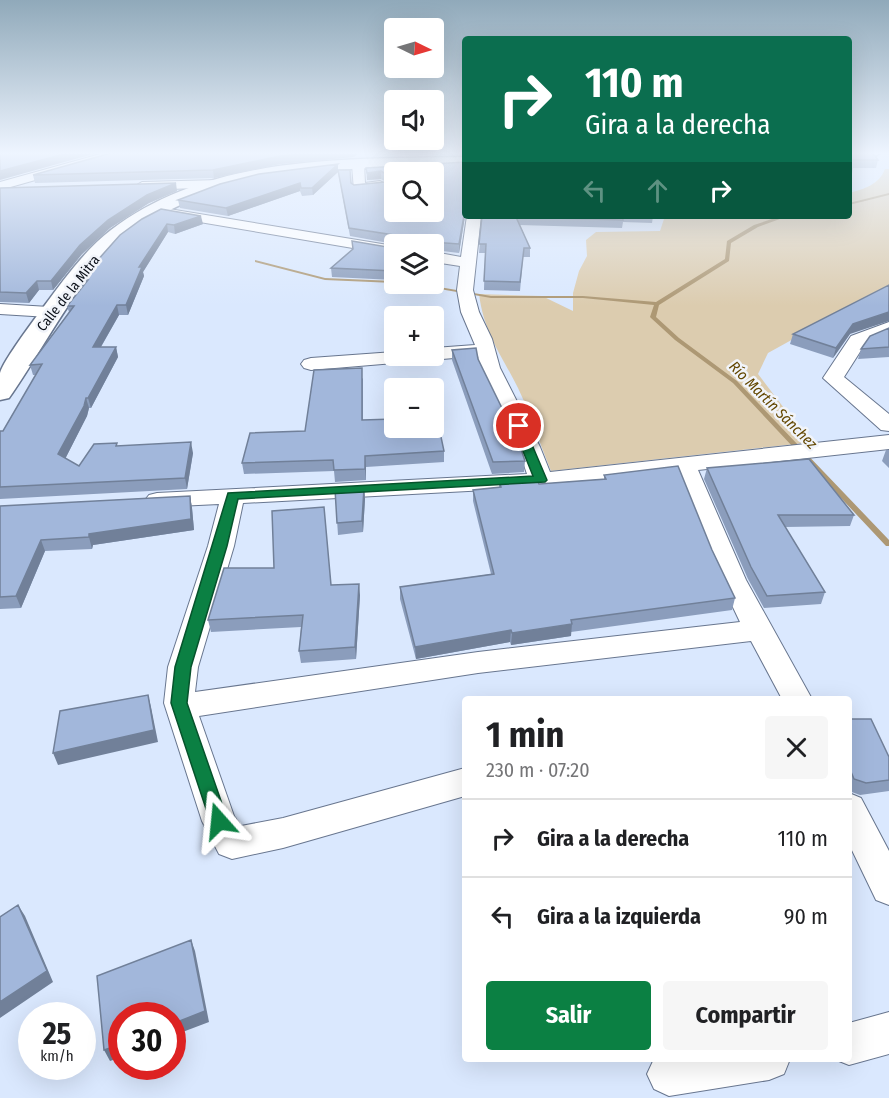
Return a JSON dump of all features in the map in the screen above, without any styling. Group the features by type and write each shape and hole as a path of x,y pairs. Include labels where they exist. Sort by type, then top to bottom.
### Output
{"street":[{"name":"Calle de la Mitra","path":"0,392 50,312 80,273 118,233 154,210 169,204"},
{"path":"154,210 384,249"},
{"path":"474,219 465,290 470,312 483,339 490,368 529,447 541,480"},
{"path":"444,259 469,263"},
{"path":"0,309 50,312"},
{"path":"889,327 858,340 833,378 889,425"},
{"path":"444,353 485,350"},
{"path":"311,364 384,359"},
{"path":"141,501 541,480 889,442"},
{"path":"685,465 706,522 759,630 781,665 796,696"},
{"path":"232,496 220,546 183,667 179,703 219,821 232,843 283,833 462,783"},
{"path":"179,703 199,704 416,669 646,640 759,630"},
{"path":"852,814 889,888"},
{"path":"852,1043 889,1033"},
{"path":"669,1074 749,1062"}],"shaded area":[{"path":"852,204 889,204 889,286 768,353 758,374 787,412 804,443 551,471 523,398 489,332 479,294 542,296 573,311 573,293 579,271 587,256 586,240 596,232 660,231 664,219 852,219"}],"building":[{"path":"0,204 133,204 108,220 80,245 51,281 37,281 26,293 0,292"},
{"path":"203,204 237,204 226,208"},
{"path":"344,204 384,204 384,222 444,222 444,204 462,204 463,219 459,244 444,243 444,234 388,234 349,228"},
{"path":"161,209 201,216 174,225 167,224 139,267 142,267 126,305 117,305 93,347 116,347 86,398 58,454 79,466 94,444 117,443 116,446 191,442 185,478 0,487 0,431 3,431 42,364 30,365 74,306 67,306 88,280 80,280 120,235"},
{"path":"482,219 517,219 530,248 524,248 520,282 484,281 486,244 479,244"},
{"path":"352,241 384,246 384,271 331,268 353,249"},
{"path":"889,285 889,312 853,324 836,348 793,334"},
{"path":"889,328 889,347 861,349 870,336"},
{"path":"476,348 478,359 519,443 525,461 493,462 452,350"},
{"path":"362,368 362,420 384,419 384,438 441,438 444,451 365,456 365,469 334,470 333,460 242,463 250,433 305,431 314,370"},
{"path":"809,459 854,515 778,515 825,592 767,596 751,567 707,468"},
{"path":"678,466 712,550 735,598 571,620 572,624 512,633 511,630 415,647 400,587 494,574 473,490 501,487 499,480 536,478 539,484 606,479 604,475"},
{"path":"364,488 362,521 337,523 335,489"},
{"path":"190,496 191,519 89,534 89,537 41,540 16,596 0,597 0,506"},
{"path":"324,507 331,585 359,584 355,647 299,651 303,615 208,620 224,568 274,568 272,511"},
{"path":"148,695 154,730 53,753 60,711"},
{"path":"852,719 871,719 889,757 889,780 866,783 854,779 852,774"},
{"path":"18,905 47,971 0,1002 0,917"},
{"path":"191,940 205,1011 186,1018 186,1002 108,1002 108,1049 104,1050 97,976"}],"waterway":[{"name":"Río Martín Sánchez","path":"657,304 727,260 729,242 742,233 774,219"},
{"path":"257,261 325,279 384,282"},
{"path":"444,289 491,297 583,297 657,304"},
{"name":"Río Martín Sánchez","path":"657,304 653,317 677,339 735,382 889,544"}],"route":[{"path":"219,821 179,703 183,667 220,546 232,496 541,480 519,426"}]}
